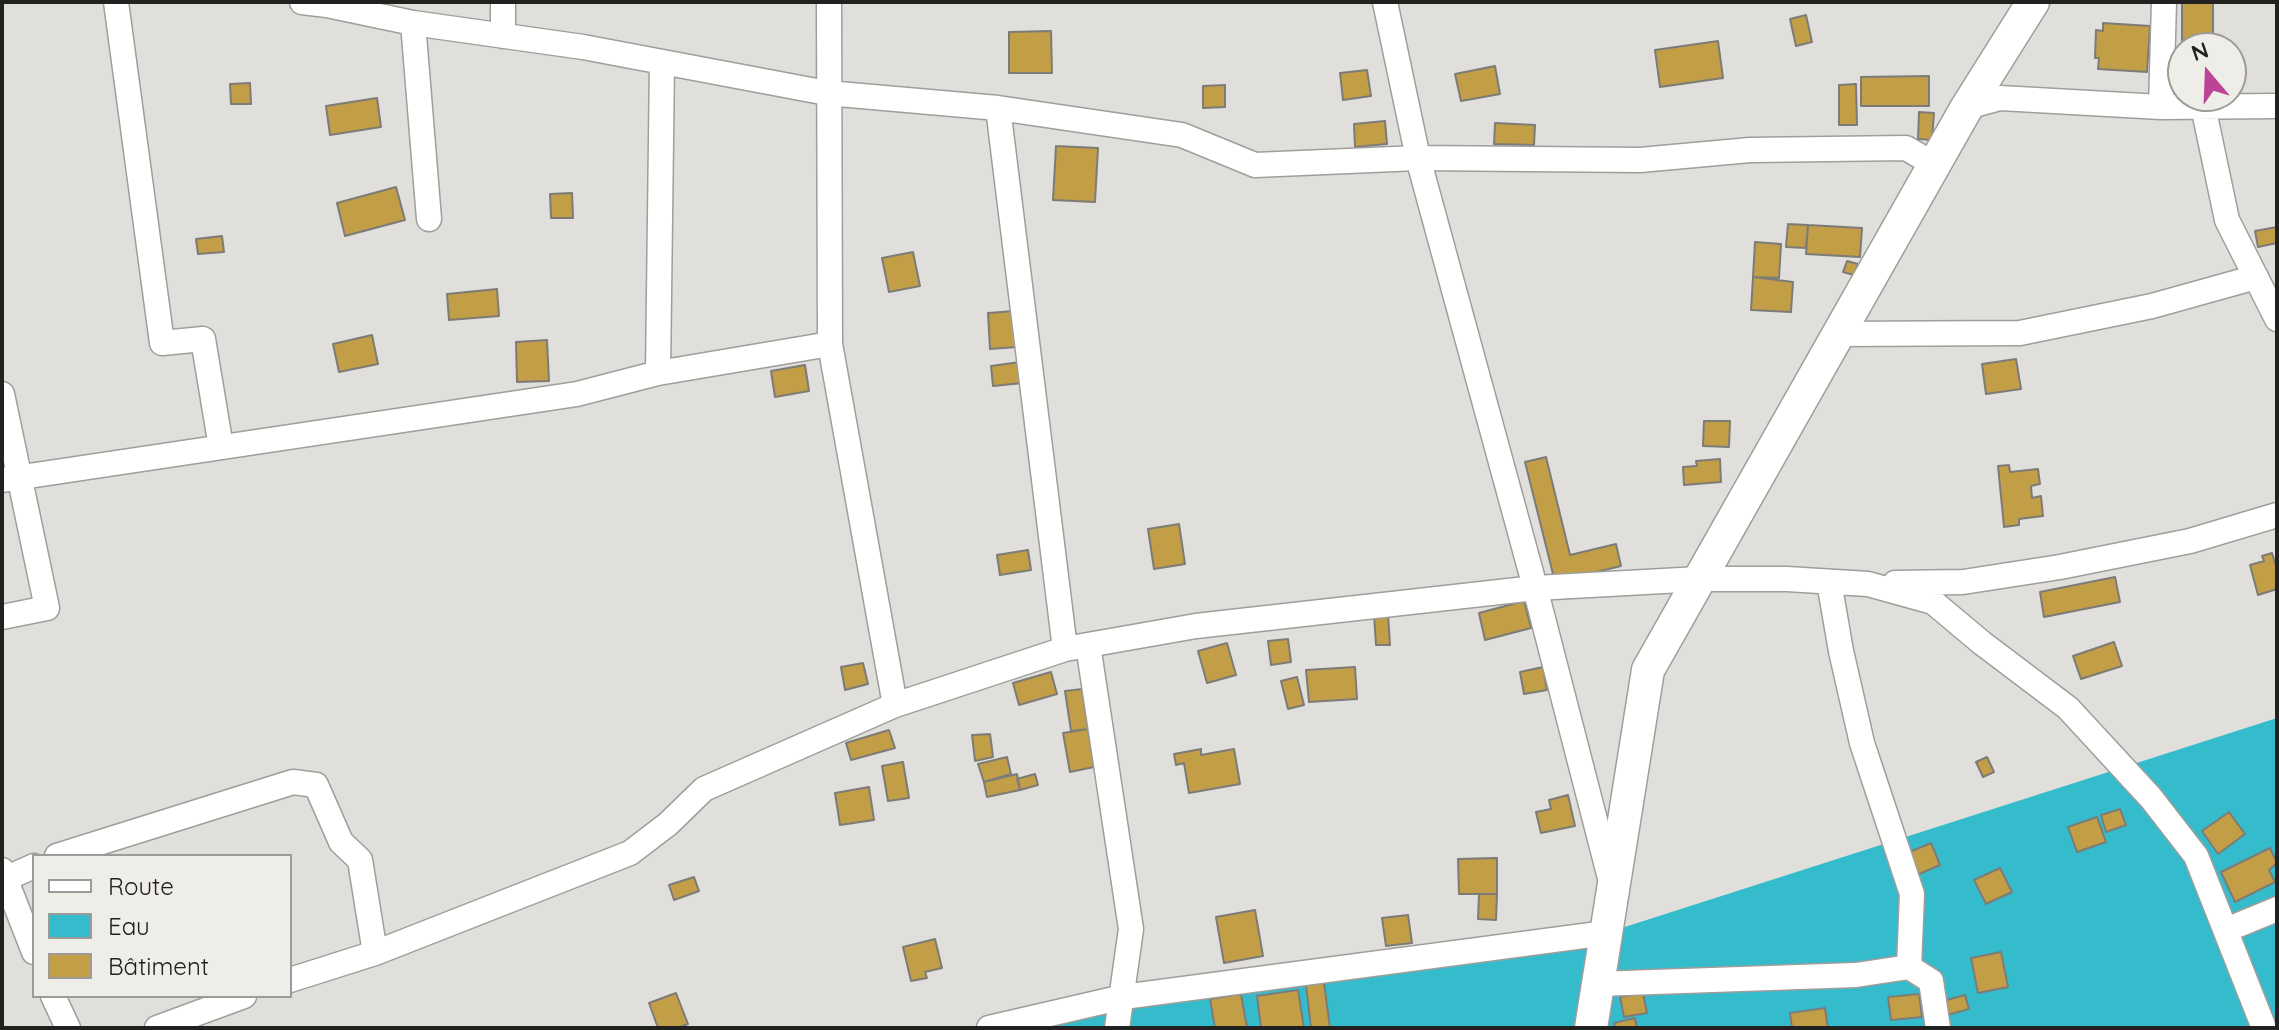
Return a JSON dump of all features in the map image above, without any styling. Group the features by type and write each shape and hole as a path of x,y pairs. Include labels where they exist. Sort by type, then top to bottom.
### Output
{"street":[{"path":"116,2 162,343 203,339 221,447"},
{"path":"302,2 413,23 583,47 827,93 998,108 1182,135 1255,165 1418,158 1640,160 1750,150 1906,148 1935,165"},
{"path":"503,2 503,36"},
{"path":"829,2 830,344 895,705"},
{"path":"1385,2 1418,158 1613,888"},
{"path":"1591,1028 1648,670 1967,107 2033,2"},
{"path":"2161,107 2164,2"},
{"path":"413,23 429,219"},
{"path":"658,373 662,62"},
{"path":"1967,107 2000,98 2167,107"},
{"path":"2247,106 2277,106"},
{"path":"998,108 1076,647 1131,929 1117,1028"},
{"path":"2204,112 2227,220 2277,319"},
{"path":"1839,334 2020,333 2152,306 2256,277"},
{"path":"11,478 577,394 658,373 830,344"},
{"path":"2,394 11,478 47,608 2,617"},
{"path":"292,979 375,953 630,853 668,824 704,789 895,705 1076,647 1196,626 1535,588 1700,579 1868,584 1963,582 2060,567 2190,541 2277,515"},
{"path":"1829,582 1862,743 1912,894 1909,967"},
{"path":"1868,584 1933,602 2068,708 2151,798 2196,856 2264,1028"},
{"path":"63,854 293,782 316,785 341,842 360,860 375,953"},
{"path":"32,867 4,874 32,947"},
{"path":"2226,930 2277,909"},
{"path":"989,1028 1123,997 1606,933"},
{"path":"1597,984 1856,975 1909,967 1931,981 1938,1028"},
{"path":"54,998 68,1028"},
{"path":"157,1028 239,998"}],"water":[{"path":"2277,718 2277,1028 989,1028 1606,933"}],"building":[{"path":"2213,2 2213,32 2182,32 2182,3"},
{"path":"1806,15 1812,42 1796,46 1790,19"},
{"path":"2103,23 2150,26 2147,72 2098,69 2099,58 2095,58 2096,30 2103,31"},
{"path":"1051,31 1052,73 1009,73 1009,32"},
{"path":"1718,41 1723,78 1660,87 1655,50"},
{"path":"1495,66 1500,94 1461,101 1455,74"},
{"path":"1367,70 1371,96 1343,100 1340,73"},
{"path":"1929,76 1929,106 1861,106 1861,77"},
{"path":"250,83 251,104 231,104 230,84"},
{"path":"1856,84 1857,125 1839,125 1839,85"},
{"path":"1225,85 1225,107 1203,108 1203,86"},
{"path":"377,98 381,127 330,135 326,106"},
{"path":"1919,112 1934,113 1932,140 1918,139"},
{"path":"1385,121 1387,144 1355,147 1354,124"},
{"path":"1495,123 1535,125 1534,145 1494,144"},
{"path":"1056,146 1098,148 1095,202 1053,200"},
{"path":"396,187 405,220 345,236 337,203"},
{"path":"572,193 573,218 551,218 550,194"},
{"path":"1788,224 1808,225 1806,248 1786,247"},
{"path":"1808,225 1862,228 1860,257 1806,254"},
{"path":"2277,227 2277,243 2258,247 2255,231"},
{"path":"222,236 224,252 198,254 196,239"},
{"path":"1755,242 1781,244 1779,278 1753,277"},
{"path":"913,252 920,286 889,292 882,258"},
{"path":"1847,261 1858,264 1854,275 1843,272"},
{"path":"1753,277 1793,282 1791,312 1751,310"},
{"path":"497,289 499,316 449,320 447,294"},
{"path":"1014,311 1017,347 990,349 988,313"},
{"path":"372,335 378,364 339,372 333,344"},
{"path":"547,340 549,381 517,382 516,342"},
{"path":"2016,359 2021,389 1986,394 1982,364"},
{"path":"1020,362 1023,383 993,386 991,366"},
{"path":"805,365 809,391 775,397 771,371"},
{"path":"1704,421 1730,421 1729,447 1703,446"},
{"path":"1546,457 1570,555 1616,544 1621,566 1555,582 1525,462"},
{"path":"1720,459 1721,482 1684,485 1683,467 1697,466 1696,461"},
{"path":"2009,465 2010,472 2038,469 2040,484 2031,486 2032,498 2041,496 2043,516 2019,519 2019,525 2004,527 1998,466"},
{"path":"1179,524 1185,564 1154,569 1148,529"},
{"path":"1028,550 1031,570 1000,575 997,555"},
{"path":"2272,553 2277,569 2277,589 2258,595 2250,565 2264,561 2262,556"},
{"path":"2115,577 2120,602 2044,617 2040,592"},
{"path":"1524,601 1531,628 1485,640 1479,613"},
{"path":"1388,614 1390,645 1376,645 1374,615"},
{"path":"1288,639 1291,662 1271,665 1268,641"},
{"path":"2114,642 2122,666 2081,679 2073,656"},
{"path":"1227,643 1236,675 1207,683 1198,651"},
{"path":"863,663 868,684 845,690 841,667"},
{"path":"1355,667 1357,699 1309,702 1306,670"},
{"path":"1543,667 1547,690 1524,694 1520,672"},
{"path":"1051,672 1057,694 1019,705 1013,683"},
{"path":"1297,677 1304,705 1288,709 1281,681"},
{"path":"1082,689 1088,729 1071,731 1065,691"},
{"path":"1088,729 1094,767 1070,772 1063,733"},
{"path":"889,730 895,748 851,760 846,743"},
{"path":"990,734 993,757 975,761 972,735"},
{"path":"1201,749 1201,755 1234,749 1240,784 1189,793 1184,763 1176,765 1174,754"},
{"path":"1007,757 1011,774 984,782 978,764"},
{"path":"1987,757 1994,772 1983,777 1976,762"},
{"path":"903,762 909,798 888,801 882,766"},
{"path":"1017,774 1020,790 987,797 984,782"},
{"path":"1035,774 1038,785 1020,790 1017,779"},
{"path":"869,787 874,820 840,825 835,793"},
{"path":"1568,795 1575,826 1541,833 1536,812 1551,809 1549,800"},
{"path":"2120,809 2126,825 2106,832 2101,815"},
{"path":"2229,812 2245,834 2218,854 2202,831"},
{"path":"2097,817 2106,842 2077,852 2068,827"},
{"path":"1931,843 1940,865 1917,875 1907,853"},
{"path":"2270,848 2277,863 2269,870 2275,882 2235,902 2221,872"},
{"path":"1497,858 1497,894 1459,894 1458,859"},
{"path":"2000,868 2012,892 1986,904 1974,880"},
{"path":"694,877 699,891 674,900 669,885"},
{"path":"1479,894 1497,894 1496,920 1478,919"},
{"path":"1255,910 1263,956 1224,963 1216,917"},
{"path":"1408,915 1412,943 1386,946 1382,918"},
{"path":"935,939 942,968 925,972 927,978 911,981 903,947"},
{"path":"2001,952 2008,987 1978,993 1971,958"},
{"path":"1324,983 1330,1028 1311,1028 1306,985"},
{"path":"1298,990 1304,1028 1261,1028 1257,996"},
{"path":"676,993 688,1024 677,1028 658,1028 649,1003"},
{"path":"1643,993 1647,1013 1624,1017 1620,997"},
{"path":"1241,994 1247,1028 1215,1028 1210,999"},
{"path":"1919,994 1922,1017 1891,1020 1888,997"},
{"path":"1965,995 1969,1009 1947,1015 1943,1001"},
{"path":"1825,1008 1828,1028 1792,1028 1790,1013"},
{"path":"1635,1018 1637,1028 1615,1028 1614,1023"}]}
